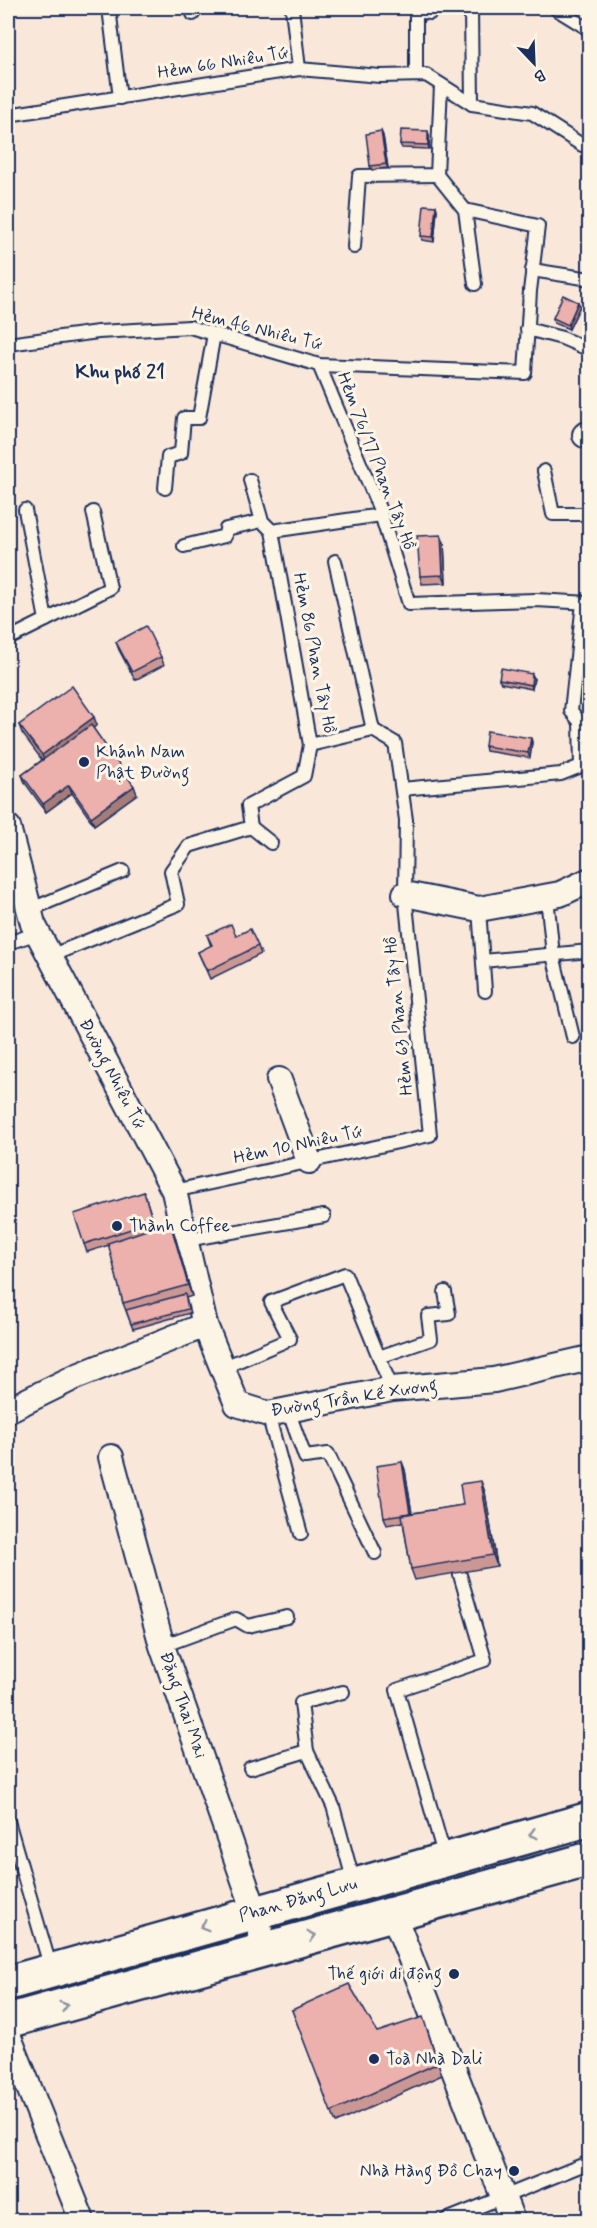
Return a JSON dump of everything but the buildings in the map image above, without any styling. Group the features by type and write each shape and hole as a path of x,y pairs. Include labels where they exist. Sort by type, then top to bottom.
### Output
{"main road":[{"name":"Phan Đăng Lưu","path":"8,1983 590,1819"},
{"path":"8,2022 590,1858"}],"street":[{"name":"Đường Nhiêu Tứ","path":"8,827 29,910 38,933 174,1191 205,1325"},
{"path":"405,894 479,909 560,894 590,880"},
{"path":"279,1080 309,1161"},
{"path":"8,1409 75,1377 205,1325"},
{"name":"Đường Trần Kế Xương","path":"205,1325 237,1404 278,1412 392,1389 494,1380 590,1358"},
{"name":"Đặng Thai Mai","path":"111,1457 162,1646 255,1912 265,1950"},
{"path":"393,1913 512,2220"},
{"path":"8,2035 82,2220"}],"lane":[{"path":"109,8 120,98"},
{"path":"292,8 299,69"},
{"path":"416,75 416,11 430,14 430,8"},
{"path":"471,8 472,104 532,112 582,145 590,147"},
{"path":"556,9 590,30"},
{"name":"Hẻm 66 Nhiêu Tứ","path":"8,115 299,69 380,76 426,75 472,104"},
{"path":"441,85 437,175 465,210 475,284"},
{"path":"354,247 359,176 437,175"},
{"name":"Hẻm 46 Nhiêu Tứ","path":"8,344 98,332 190,327 319,364 525,372 530,291 538,226 465,210"},
{"path":"532,270 590,279"},
{"path":"527,329 562,338 590,350"},
{"path":"165,488 168,457 181,453 184,418 199,418 214,334"},
{"name":"Hẻm 76/17 Phan Tây Hồ","path":"319,364 381,514 409,604 536,600 586,603"},
{"path":"544,471 553,514 590,514"},
{"path":"250,480 262,521 272,531 381,514"},
{"path":"25,510 46,620"},
{"path":"8,639 110,588 93,512"},
{"path":"184,546 225,536 226,529 262,521"},
{"name":"Hẻm 86 Phan Tây Hồ","path":"272,531 310,745 373,730"},
{"path":"335,561 373,730 395,743 406,820 405,894"},
{"path":"402,789 561,774 581,766 585,722 572,711 586,603"},
{"path":"271,843 251,827 248,806 304,776 310,745"},
{"path":"50,956 178,904 171,871 189,846 251,827"},
{"path":"29,910 123,871"},
{"name":"Hẻm 63 Phan Tây Hồ","path":"405,894 430,1134"},
{"path":"547,897 553,955 573,1036"},
{"path":"479,909 485,991"},
{"path":"8,943 38,933"},
{"path":"483,961 590,951"},
{"name":"Hẻm 10 Nhiêu Tứ","path":"174,1191 430,1134"},
{"path":"186,1240 324,1216"},
{"path":"222,1368 290,1340 271,1302 345,1274 392,1389"},
{"path":"379,1357 431,1340 428,1316 449,1314 445,1292"},
{"path":"278,1412 301,1534"},
{"path":"278,1412 305,1456 328,1454 375,1553"},
{"path":"445,1859 397,1690 485,1660 460,1575"},
{"path":"162,1646 236,1619 248,1626 287,1617"},
{"path":"343,1692 302,1703 307,1751 333,1806 355,1884"},
{"path":"250,1768 307,1751"},
{"path":"8,1821 52,1970"},
{"path":"446,2220 590,2162"}],"place":[{"name":"Khánh Nam Phật Đường","path":"84,762"},
{"name":"Thành Coffee","path":"117,1226"},
{"name":"Thế giới di động","path":"454,1974"},
{"name":"Toà Nhà Dali","path":"374,2059"},
{"name":"Nhà Hàng Đồ Chay","path":"514,2171"}],"district":[{"name":"Khu phố 21","path":"120,372"}]}
